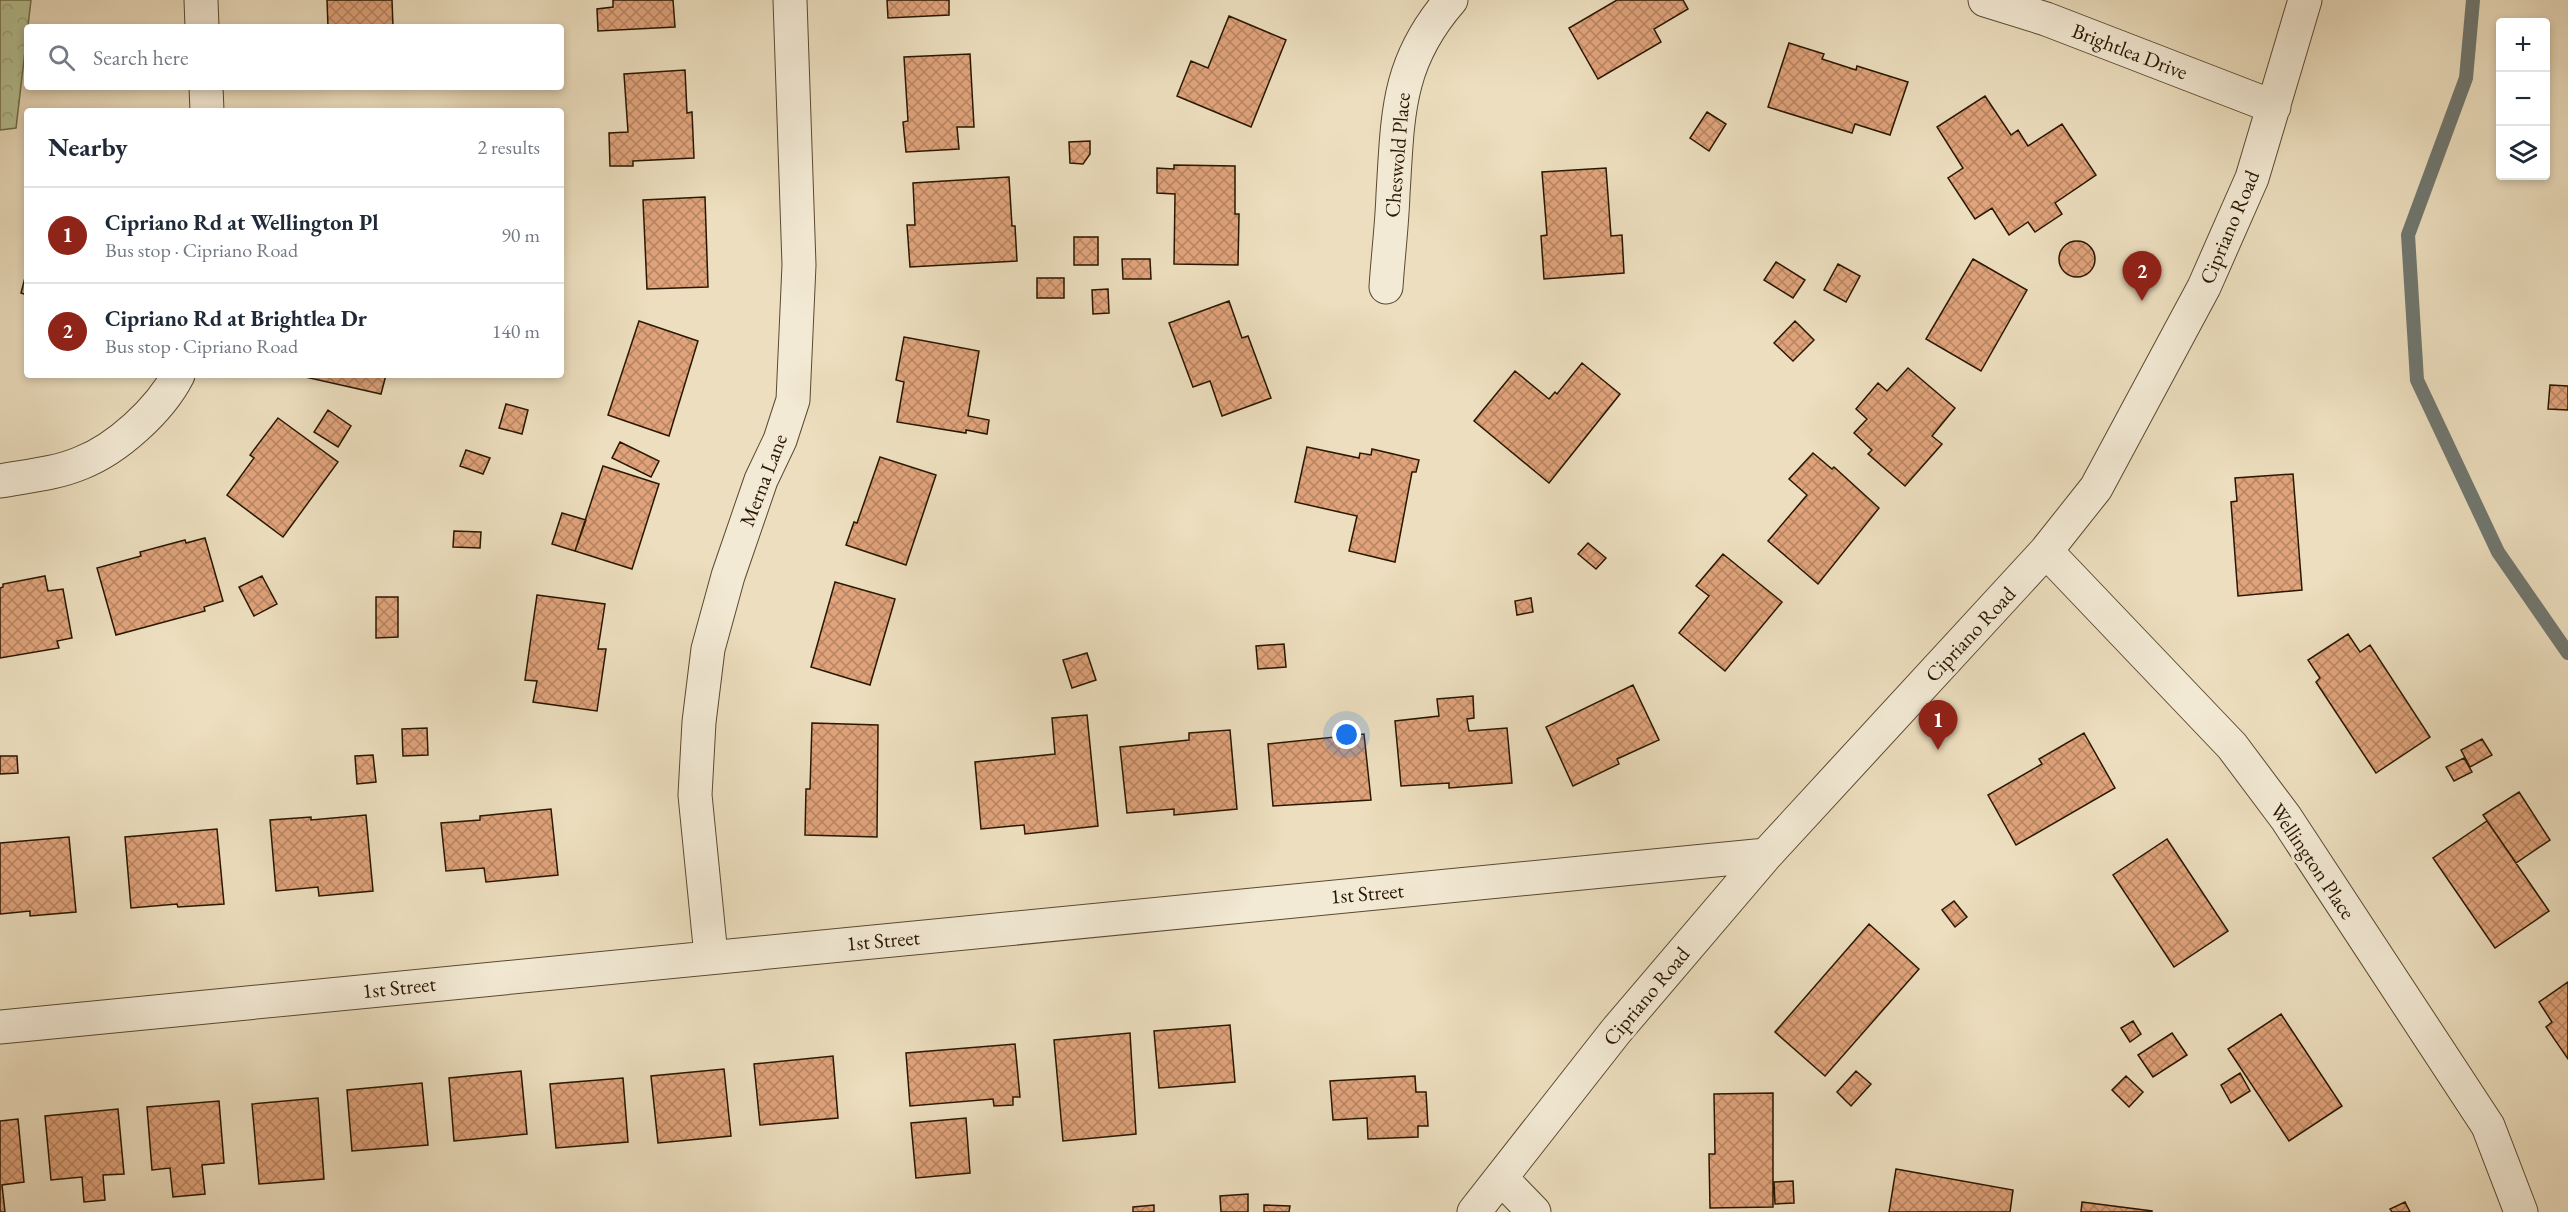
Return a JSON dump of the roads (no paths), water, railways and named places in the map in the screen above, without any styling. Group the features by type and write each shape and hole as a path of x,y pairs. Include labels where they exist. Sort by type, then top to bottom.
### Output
{"street":[{"path":"201,0 202,24"},
{"name":"Merna Lane","path":"711,956 695,795 699,722 708,649 728,576 793,400 799,264 790,0"},
{"name":"Cheswold Place","path":"1386,287 1397,127 1403,85 1417,47 1451,0"},
{"name":"Brightlea Drive","path":"1985,0 2046,19 2274,107"},
{"name":"Cipriano Road","path":"1474,1212 1616,1031 1766,855 2046,551 2096,488 2204,287 2252,178 2306,0"},
{"path":"206,90 207,108"},
{"path":"0,481 58,471 83,463 133,430 155,408 176,378"},
{"name":"Wellington Place","path":"2046,551 2232,746 2286,818 2488,1126 2521,1212"},
{"name":"1st Street","path":"0,1027 1766,855"},
{"path":"1501,1178 1534,1212"}],"waterway":[{"path":"2473,0 2466,78 2408,235 2417,380 2498,552 2568,653"}],"place":[{"name":"Cipriano Rd at Brightlea Dr","path":"2142,301"},
{"name":"Cipriano Rd at Wellington Pl","path":"1938,750"}]}
